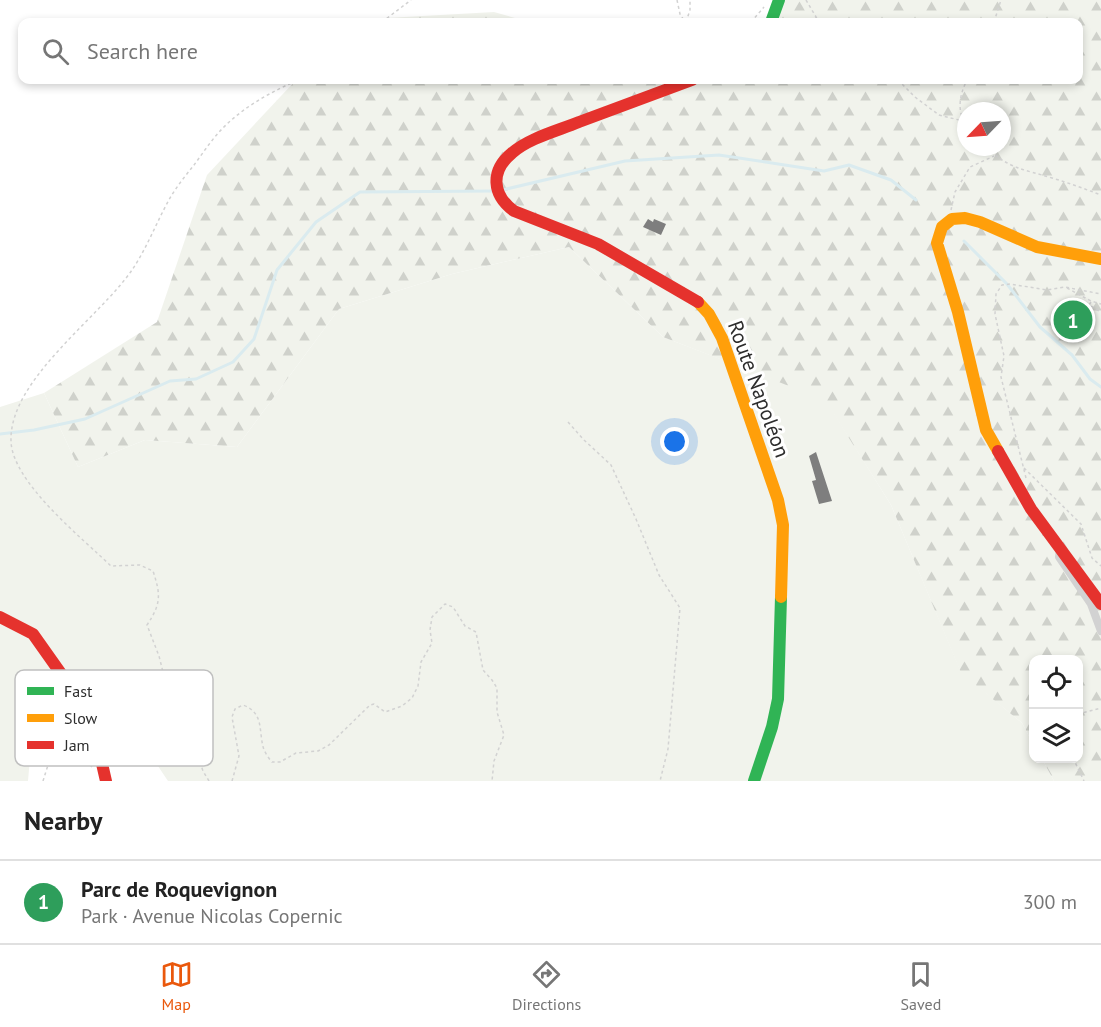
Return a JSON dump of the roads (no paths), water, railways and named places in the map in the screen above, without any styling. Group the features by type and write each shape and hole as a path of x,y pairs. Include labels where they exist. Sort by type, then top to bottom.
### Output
{"main road":[{"path":"772,18 779,0"},
{"name":"Route Napoléon","path":"681,84 617,107 526,145 509,155 503,162 497,172 496,184 501,200 514,212 598,244 677,288 701,305 719,330 778,500 783,525 778,699 772,727 754,781"},
{"path":"1101,260 1036,247 967,217 953,219 943,226 937,243 958,312 986,430 1031,509 1101,604"},
{"path":"0,616 26,629 38,640 59,670"}],"street":[{"path":"1060,549 1059,557 1091,604 1101,632"}],"waterway":[{"path":"502,190 625,161 719,155 824,171 849,165 891,180 916,200"},
{"path":"0,434 34,430 85,419 170,381 196,379 233,362 254,339 277,270 316,222 360,192 493,191"},
{"path":"964,241 1007,284 1040,327 1072,355 1090,379 1101,387"}],"place":[{"name":"Parc de Roquevignon","path":"1073,320"}]}
